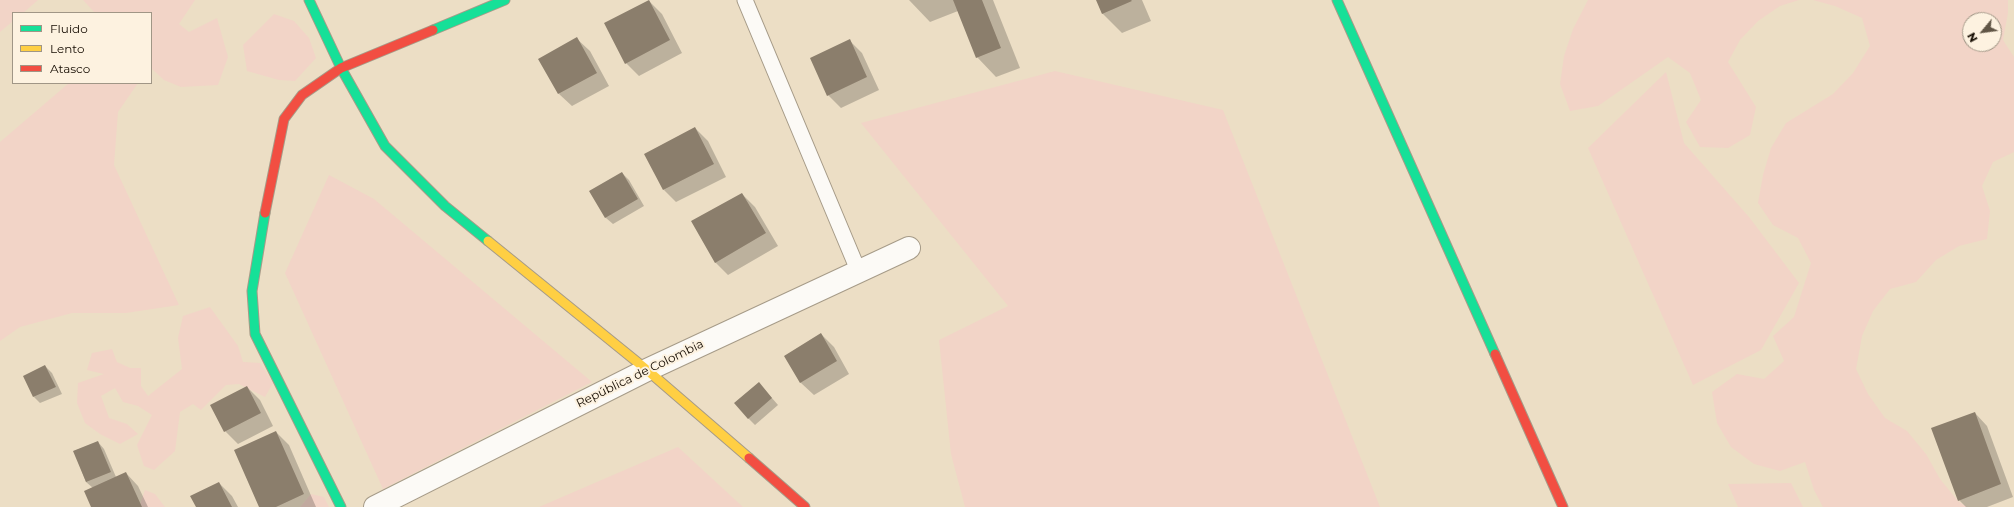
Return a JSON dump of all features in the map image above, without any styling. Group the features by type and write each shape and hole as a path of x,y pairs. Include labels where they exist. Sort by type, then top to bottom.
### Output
{"street":[{"path":"309,0 341,68 385,146 445,206 647,370 805,507"},
{"path":"341,507 256,334 252,291 264,218 284,119 302,95 341,68 505,0"},
{"path":"1337,0 1563,507"},
{"name":"República de Colombia","path":"375,507 647,370 858,270 909,248"}],"lane":[{"path":"745,0 858,270"}],"shaded area":[{"path":"0,0 38,0 24,12 12,12 12,22 0,32"},
{"path":"83,0 195,0 179,24 189,32 217,18 228,57 218,85 181,87 164,80 152,69 152,12 94,12"},
{"path":"1588,0 1799,0 1780,6 1758,21 1740,40 1728,62 1756,107 1750,135 1728,148 1700,147 1686,122 1701,100 1690,73 1668,57 1598,106 1570,111 1560,84 1564,56 1573,29"},
{"path":"1813,0 2008,0 2008,13 2003,40 2014,57 2014,152 1993,162 1982,186 1990,211 1987,239 1959,246 1936,260 1916,282 1890,289 1873,311 1862,336 1856,369 1868,394 1885,418 1907,431 1926,454 1940,479 1958,501 1967,507 1823,507 1814,490 1805,462 1780,471 1754,464 1731,447 1717,423 1712,392 1737,374 1764,379 1784,361 1773,336 1794,317 1811,263 1798,238 1773,225 1758,203 1763,175 1771,148 1786,123 1833,94 1853,73 1870,46 1862,18 1835,6"},
{"path":"274,14 294,21 309,38 316,58 295,81 279,80 247,71 243,45"},
{"path":"1055,71 1223,110 1380,507 965,507 951,454 939,340 1008,306 861,123"},
{"path":"1666,72 1684,143 1749,217 1799,283 1761,350 1693,385 1588,148"},
{"path":"68,84 137,84 118,112 114,165 179,305 126,313 72,313 20,327 0,341 0,142"},
{"path":"329,175 374,199 592,382 383,489 285,273"},
{"path":"210,307 238,346 243,362 260,363 273,383 265,397 239,384 226,385 201,410 193,404 180,412 175,451 154,470 144,466 137,445 152,415 138,406 123,402 115,388 101,396 109,418 127,424 138,434 120,444 100,434 85,423 77,403 78,383 104,374 87,370 92,353 112,349 117,362 130,368 141,368 141,386 148,396 182,369 178,338 183,316"},
{"path":"678,447 743,507 539,507"},
{"path":"1791,483 1803,507 1738,507 1728,484"},
{"path":"145,490 155,494 165,507 139,507"},
{"path":"311,494 324,497 329,507 300,507"}],"building":[{"path":"649,0 670,40 625,64 604,23"},
{"path":"953,0 982,0 1001,48 976,58"},
{"path":"1096,0 1131,0 1132,1 1102,14"},
{"path":"577,37 597,73 558,94 538,59"},
{"path":"850,39 867,77 827,96 810,58"},
{"path":"695,127 714,164 663,190 644,154"},
{"path":"622,172 638,199 605,218 589,191"},
{"path":"742,193 766,233 715,263 691,221"},
{"path":"821,333 837,361 800,383 784,356"},
{"path":"45,365 56,387 33,397 23,376"},
{"path":"759,382 772,398 748,419 734,403"},
{"path":"247,386 261,413 224,432 210,405"},
{"path":"1975,412 2001,484 1958,501 1931,428"},
{"path":"276,431 304,494 276,507 259,507 234,450"},
{"path":"98,441 111,472 86,482 73,451"},
{"path":"126,472 142,507 91,507 84,491"},
{"path":"219,482 232,507 196,507 190,496"}],"traffic: fast":[{"path":"309,0 341,68 385,146 445,206 488,241"},
{"path":"433,30 505,0"},
{"path":"1337,0 1495,354"},
{"path":"265,213 252,291 255,334 341,507"}],"traffic: slow":[{"path":"488,241 647,370 749,458"}],"traffic: jam":[{"path":"265,213 284,119 302,95 341,68 433,30"},
{"path":"1495,354 1563,507"},
{"path":"749,458 805,507"}]}
